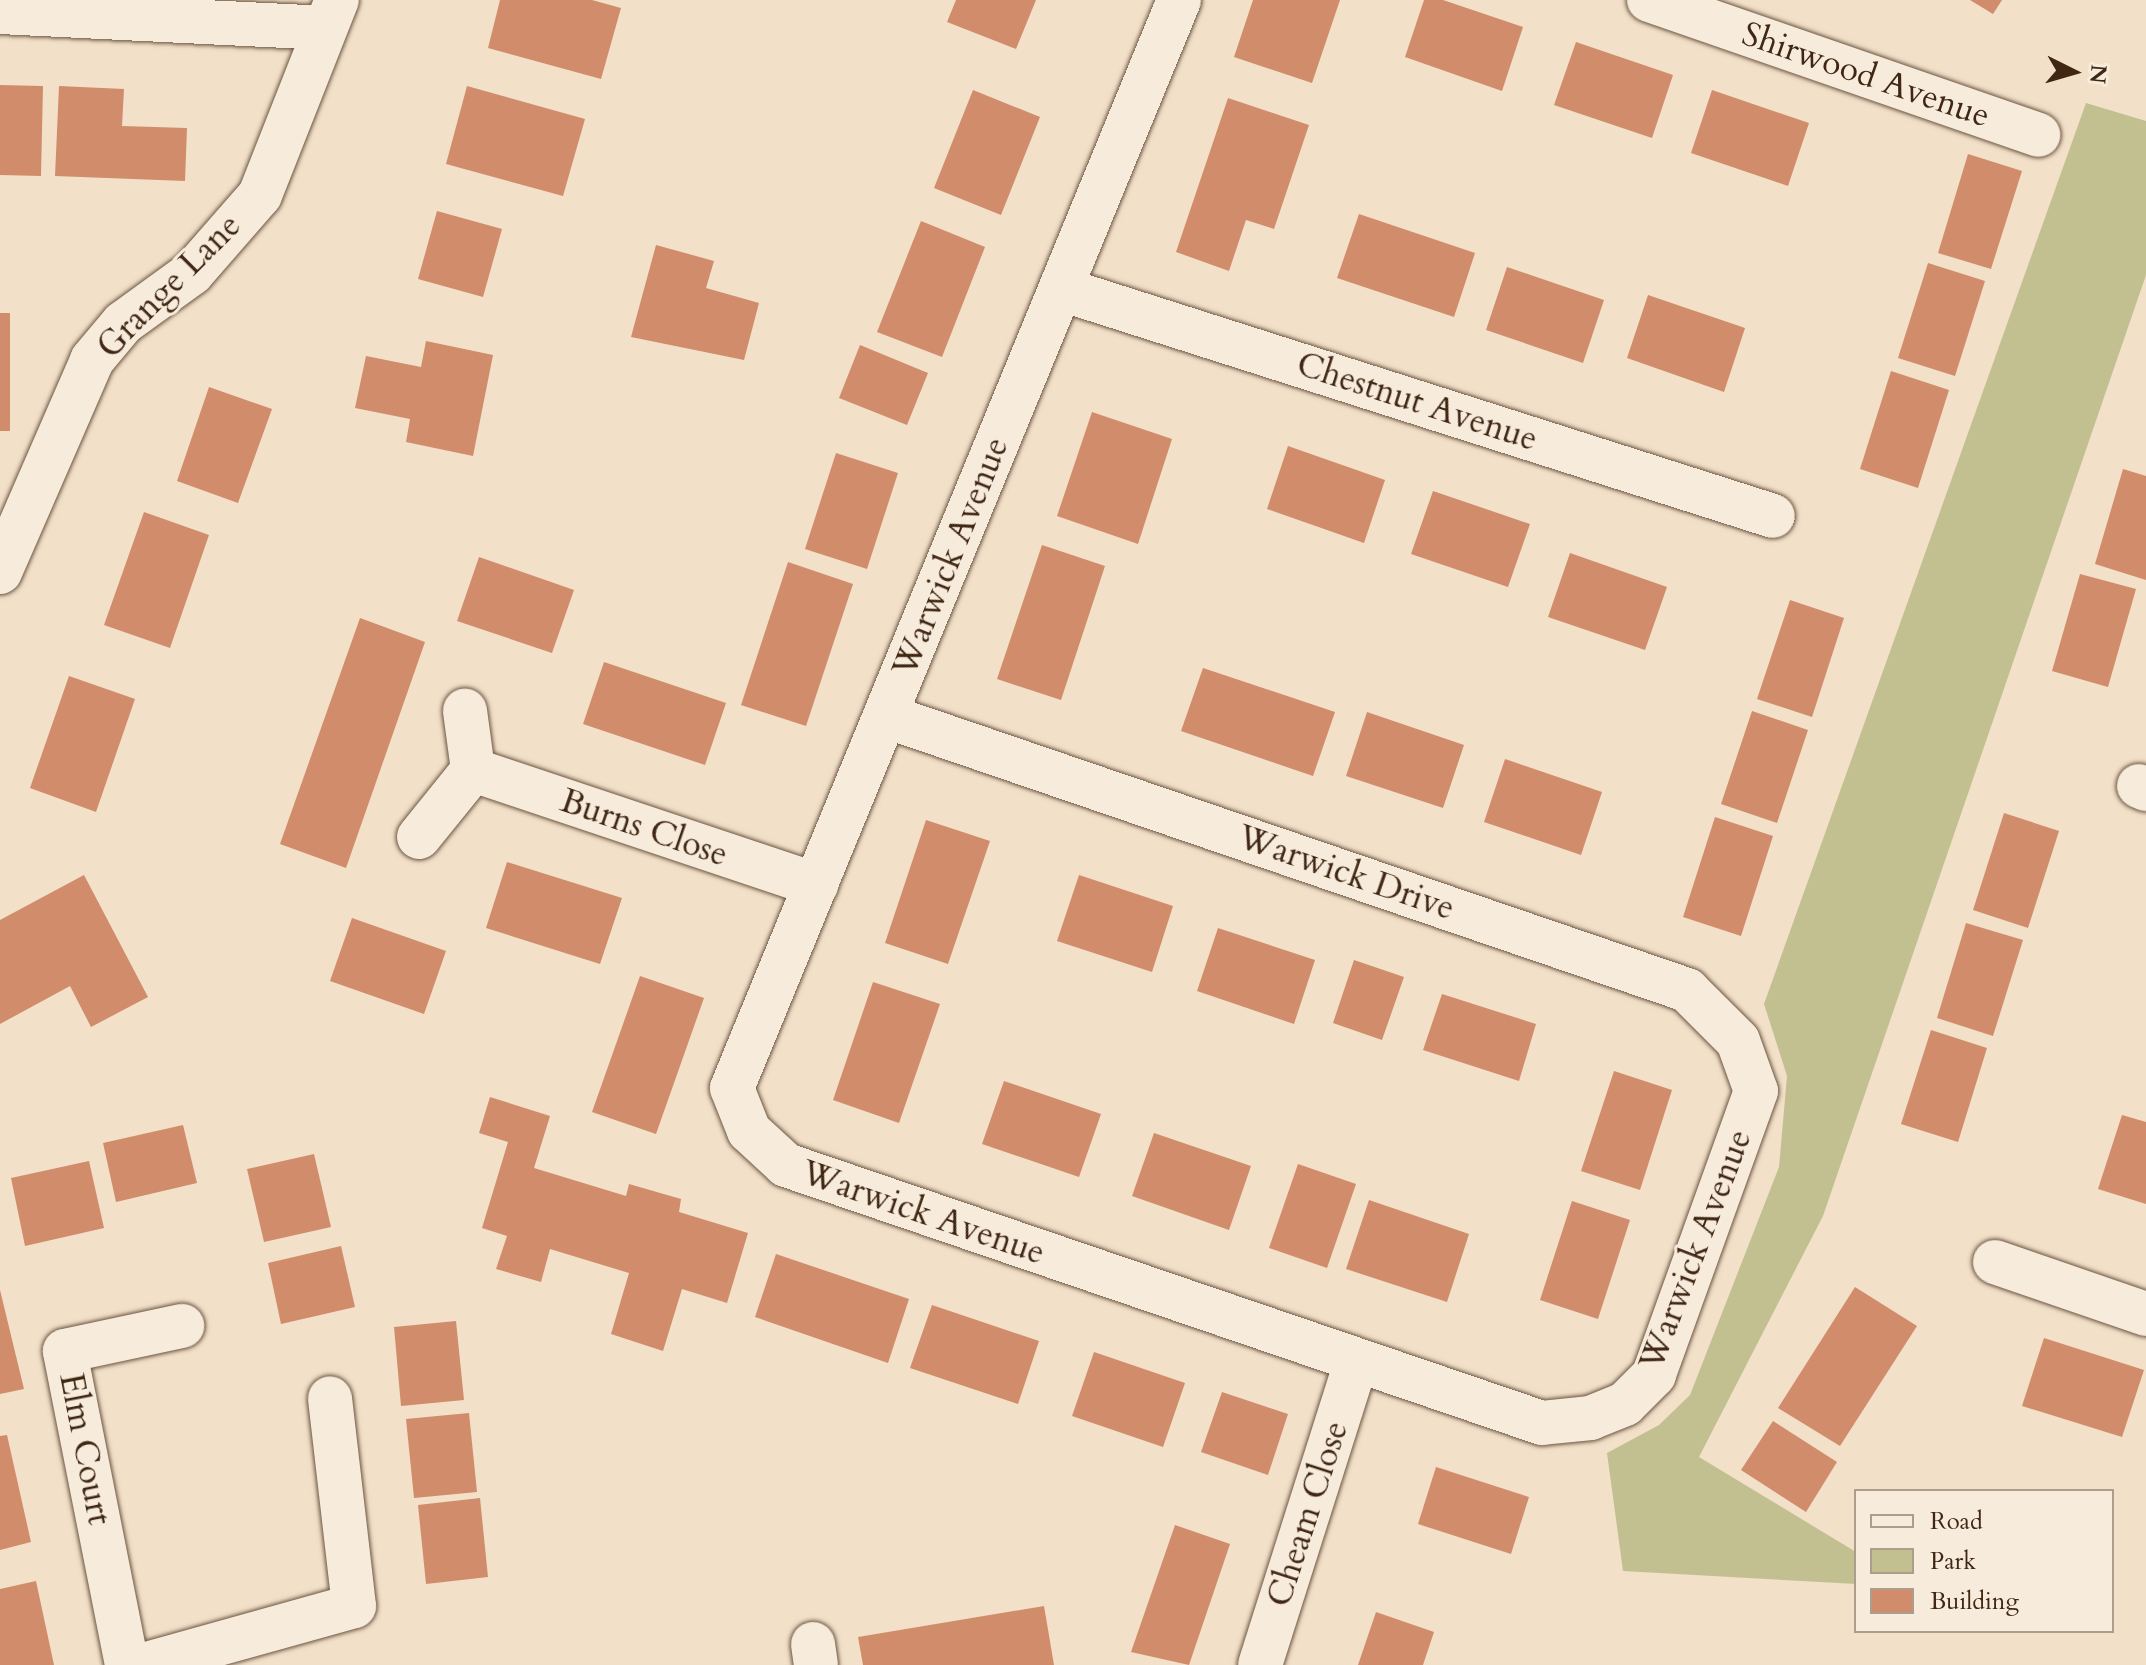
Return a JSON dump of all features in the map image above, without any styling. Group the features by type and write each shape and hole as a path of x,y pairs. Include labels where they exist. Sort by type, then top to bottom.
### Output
{"street":[{"name":"Warwick Avenue","path":"1179,0 732,1088 749,1131 786,1165 1542,1423 1591,1418 1625,1404 1654,1375 1756,1091"},
{"name":"Shirwood Avenue","path":"1649,0 2038,135"},
{"path":"0,12 331,14"},
{"name":"Grange Lane","path":"0,572 92,360 123,323 192,273 260,195 331,14"},
{"name":"Chestnut Avenue","path":"1061,289 1773,516"},
{"path":"419,837 473,770 465,711"},
{"name":"Warwick Drive","path":"886,716 1687,990 1738,1041 1756,1091"},
{"name":"Burns Close","path":"473,770 816,885"},
{"path":"1995,1262 2146,1314"},
{"name":"Elm Court","path":"127,1665 65,1351 182,1326"},
{"name":"Cheam Close","path":"1260,1665 1356,1362"},
{"path":"143,1665 354,1606 317,1447 330,1398"}],"green space":[{"path":"2086,103 2146,121 2146,275 1823,1216 1699,1457 1854,1551 1854,1584 1623,1571 1607,1453 1659,1425 1690,1395 1779,1167 1787,1076 1764,1004"}],"building":[{"path":"500,0 592,0 621,8 601,79 488,48"},
{"path":"956,0 1036,0 1016,49 947,22"},
{"path":"1253,0 1340,0 1312,83 1234,57"},
{"path":"1424,0 1443,0 1523,27 1502,91 1405,57"},
{"path":"1970,0 2002,0 1993,14"},
{"path":"1576,42 1673,75 1652,138 1554,105"},
{"path":"0,85 43,86 41,176 0,175"},
{"path":"59,86 124,89 122,126 187,128 185,181 55,176"},
{"path":"467,86 585,119 563,196 446,164"},
{"path":"973,90 1040,117 1001,215 934,188"},
{"path":"1712,90 1809,123 1788,186 1691,153"},
{"path":"1228,98 1309,125 1274,229 1246,220 1229,271 1176,252"},
{"path":"1968,154 2022,171 1991,269 1938,253"},
{"path":"437,211 502,229 483,297 418,279"},
{"path":"1359,214 1475,253 1454,317 1337,278"},
{"path":"921,221 985,247 942,357 877,332"},
{"path":"656,245 714,261 706,288 759,303 744,360 631,337"},
{"path":"1928,263 1985,281 1955,376 1898,358"},
{"path":"1507,267 1604,300 1583,363 1486,330"},
{"path":"1648,295 1745,328 1724,392 1627,358"},
{"path":"0,313 10,313 10,431 0,431"},
{"path":"426,341 493,355 473,456 406,442 410,419 355,408 366,356 421,367"},
{"path":"860,345 928,373 907,425 839,398"},
{"path":"1891,371 1949,390 1918,488 1860,469"},
{"path":"209,387 272,409 238,503 177,481"},
{"path":"1092,412 1172,439 1138,544 1057,516"},
{"path":"1288,446 1385,480 1364,543 1267,509"},
{"path":"836,453 898,473 867,569 805,549"},
{"path":"2123,469 2146,476 2146,580 2095,564"},
{"path":"1433,491 1530,524 1508,587 1411,554"},
{"path":"144,512 209,535 170,648 104,625"},
{"path":"1042,545 1105,566 1061,700 997,679"},
{"path":"1570,553 1667,587 1645,650 1548,617"},
{"path":"479,557 574,590 552,653 457,621"},
{"path":"788,562 853,584 806,726 741,705"},
{"path":"2080,574 2136,589 2108,687 2052,671"},
{"path":"1790,600 1844,618 1812,717 1757,699"},
{"path":"360,618 425,642 346,868 280,844"},
{"path":"604,662 726,703 705,765 583,724"},
{"path":"1203,668 1335,712 1313,776 1181,731"},
{"path":"69,676 135,699 96,812 30,788"},
{"path":"1752,711 1808,730 1777,823 1721,804"},
{"path":"1367,712 1464,745 1443,808 1346,776"},
{"path":"1505,759 1602,792 1581,855 1484,822"},
{"path":"2004,813 2059,831 2028,928 1973,910"},
{"path":"1715,817 1773,836 1741,936 1683,917"},
{"path":"926,820 990,841 948,964 885,943"},
{"path":"507,862 622,898 600,964 486,928"},
{"path":"84,875 148,997 91,1027 70,986 0,1024 0,920"},
{"path":"1079,875 1173,906 1152,972 1057,941"},
{"path":"352,918 446,951 424,1014 330,981"},
{"path":"1966,923 2023,940 1993,1036 1937,1018"},
{"path":"1218,928 1315,960 1294,1024 1197,991"},
{"path":"1354,960 1404,977 1382,1040 1333,1023"},
{"path":"640,976 704,998 656,1134 592,1112"},
{"path":"873,982 940,1004 899,1123 833,1100"},
{"path":"1442,994 1536,1024 1519,1081 1423,1050"},
{"path":"1931,1030 1987,1048 1958,1142 1901,1124"},
{"path":"1614,1071 1672,1090 1640,1190 1581,1171"},
{"path":"1004,1081 1101,1114 1079,1177 982,1144"},
{"path":"490,1097 550,1116 534,1168 626,1196 629,1184 681,1199 679,1212 748,1233 727,1303 682,1289 663,1351 611,1334 629,1273 550,1249 541,1282 496,1269 507,1236 482,1228 508,1142 479,1133"},
{"path":"2122,1115 2146,1122 2146,1204 2098,1189"},
{"path":"183,1125 197,1183 116,1202 103,1143"},
{"path":"1154,1133 1251,1166 1229,1230 1132,1196"},
{"path":"314,1154 331,1227 264,1242 247,1169"},
{"path":"89,1161 104,1228 25,1246 11,1178"},
{"path":"1298,1164 1356,1184 1327,1268 1269,1248"},
{"path":"1369,1200 1469,1234 1447,1302 1346,1269"},
{"path":"1572,1201 1630,1220 1598,1319 1540,1300"},
{"path":"341,1246 355,1307 281,1324 268,1263"},
{"path":"776,1254 909,1299 888,1363 755,1317"},
{"path":"1855,1287 1917,1326 1840,1446 1778,1408"},
{"path":"0,1290 24,1389 0,1394"},
{"path":"932,1305 1039,1341 1018,1404 910,1368"},
{"path":"456,1321 464,1400 401,1406 394,1327"},
{"path":"2044,1338 2144,1370 2122,1437 2022,1406"},
{"path":"1094,1352 1185,1383 1163,1447 1072,1416"},
{"path":"1222,1392 1288,1414 1268,1475 1201,1452"},
{"path":"469,1413 477,1492 414,1498 406,1419"},
{"path":"1773,1421 1837,1462 1806,1512 1741,1470"},
{"path":"7,1435 31,1542 0,1550 0,1436"},
{"path":"1436,1467 1529,1497 1511,1554 1418,1524"},
{"path":"480,1498 488,1577 426,1584 418,1505"},
{"path":"1175,1525 1230,1544 1189,1665 1131,1652"},
{"path":"36,1581 54,1665 0,1665 0,1589"},
{"path":"1044,1606 1054,1665 863,1665 858,1637"},
{"path":"1376,1612 1434,1632 1423,1665 1358,1665"}]}
